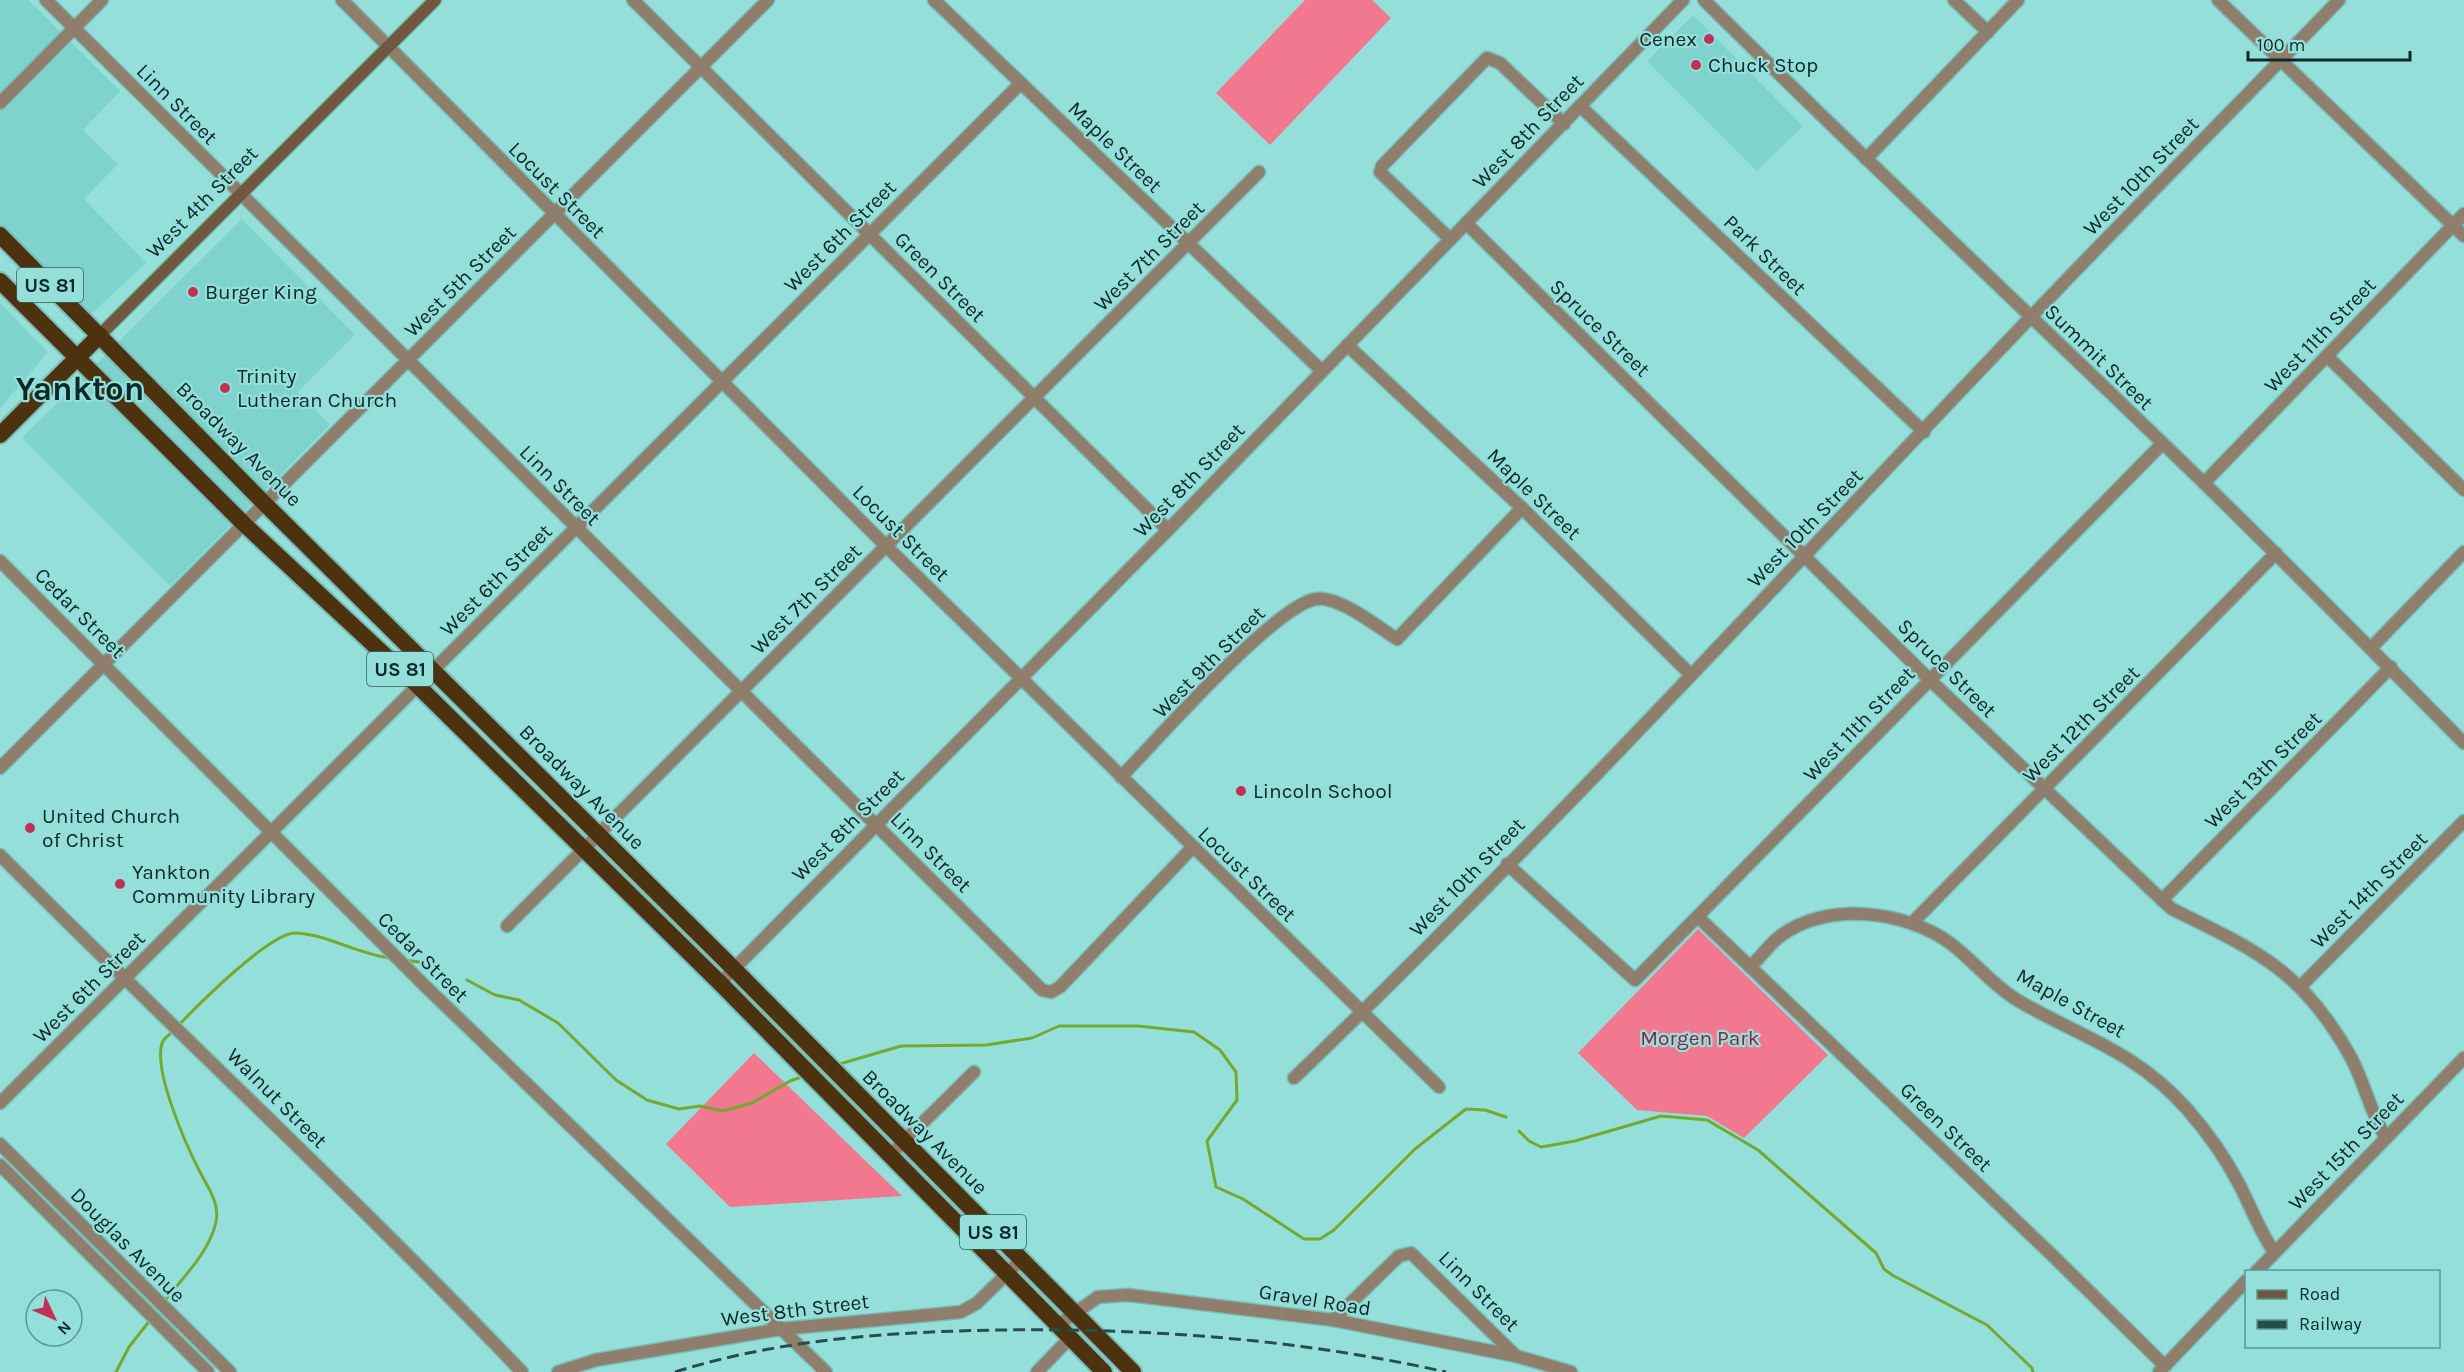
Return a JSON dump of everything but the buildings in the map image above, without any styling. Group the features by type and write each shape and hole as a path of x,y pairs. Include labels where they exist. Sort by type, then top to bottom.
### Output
{"highway":[{"name":"Broadway Avenue","path":"0,235 264,503 734,969 1133,1372"},
{"name":"Broadway Avenue","path":"0,281 244,524 418,686 720,983 1104,1372"},
{"name":"West 4th Street","path":"0,435 100,335"}],"main road":[{"name":"West 4th Street","path":"100,335 435,0"}],"street":[{"name":"Linn Street","path":"46,0 1042,990 1051,992 1060,987 1192,848"},
{"path":"0,103 102,0"},
{"name":"Locust Street","path":"342,0 886,546 1192,848 1439,1087"},
{"name":"Green Street","path":"633,0 1168,530"},
{"name":"West 5th Street","path":"0,768 768,0"},
{"name":"Maple Street","path":"934,0 1322,371"},
{"name":"West 8th Street","path":"720,983 1168,530 1683,0"},
{"name":"Summit Street","path":"1704,0 2030,318 2276,553 2464,743"},
{"path":"1954,0 1988,32"},
{"path":"1866,159 2018,0"},
{"path":"2218,0 2464,236"},
{"name":"West 10th Street","path":"1294,1078 1362,1013 1806,556 2030,318 2339,0"},
{"path":"1450,239 1380,172 1382,166 1487,58 1500,63 1564,124"},
{"name":"West 6th Street","path":"0,1103 1020,84"},
{"name":"Park Street","path":"1580,106 1924,432"},
{"name":"West 7th Street","path":"507,926 1189,245 1259,172"},
{"name":"West 11th Street","path":"2204,483 2464,214"},
{"name":"Spruce Street","path":"1466,223 2043,790 2162,900 2172,909 2247,946 2301,986 2350,1056 2386,1138"},
{"name":"Maple Street","path":"1347,345 1522,508 1690,675"},
{"path":"2327,356 2464,490"},
{"name":"West 11th Street","path":"1507,864 1635,980 2162,444"},
{"name":"West 9th Street","path":"1121,777 1268,627 1299,604 1318,598 1344,605 1397,639 1522,508"},
{"path":"2372,648 2464,552"},
{"name":"West 12th Street","path":"1913,922 2276,553"},
{"name":"Cedar Street","path":"0,561 419,981 826,1372"},
{"name":"West 13th Street","path":"2162,900 2391,668"},
{"name":"West 14th Street","path":"2301,986 2464,821"},
{"name":"Walnut Street","path":"0,855 124,980 198,1048 522,1372"},
{"name":"Maple Street","path":"1750,966 1778,938 1813,921 1870,914 1913,922 1949,942 2021,1002 2108,1045 2162,1083 2223,1155 2262,1234 2274,1252"},
{"name":"Green Street","path":"1698,917 2054,1256 2162,1369"},
{"name":"West 15th Street","path":"2258,1270 2464,1058"},
{"path":"890,1155 974,1072"},
{"name":"Douglas Avenue","path":"0,1144 230,1372"},
{"name":"Douglas Avenue","path":"0,1165 208,1372"},
{"name":"Linn Street","path":"1333,1320 1399,1256 1411,1253 1516,1356"},
{"name":"West 8th Street","path":"558,1372 596,1360 781,1329 829,1322 961,1312 977,1303 1020,1260"},
{"path":"2162,1369 2245,1283"},
{"name":"Gravel Road","path":"1058,1325 1098,1297 1128,1295 1333,1320 1516,1356 1547,1369 1571,1372"},
{"path":"1037,1372 1070,1338"}],"shaded area":[{"path":"0,0 28,0 120,91 83,130 118,164 84,199 146,263 91,314 0,226"},
{"path":"1693,15 1803,126 1757,171 1647,61"},
{"path":"242,219 355,335 298,392 330,425 170,586 22,438"},
{"path":"0,303 48,352 0,408"}],"green space":[{"path":"1305,0 1372,0 1391,18 1270,145 1216,93"},
{"name":"Morgen Park","path":"1698,929 1828,1055 1744,1138 1707,1116 1637,1110 1578,1053"},
{"path":"754,1053 902,1196 730,1207 666,1144"}],"waterway":[{"path":"177,1027 234,972 269,944 284,936 296,933 308,934 366,953 390,958"},
{"path":"405,960 433,964"},
{"path":"467,980 495,995 519,1000 558,1023 616,1080 647,1100 679,1109 700,1106 723,1111 752,1103 790,1081 804,1076"},
{"path":"836,1065 901,1046 986,1045 1032,1038 1059,1026 1138,1026 1194,1032 1220,1050 1236,1072 1237,1100 1207,1141 1216,1187 1243,1199 1304,1239 1320,1239 1334,1230 1415,1149 1466,1109 1485,1110 1506,1117"},
{"path":"164,1302 208,1244 217,1215 212,1196 187,1145 166,1087 161,1053 163,1041 173,1031"},
{"path":"1519,1131 1529,1141 1541,1147 1575,1141 1661,1116 1707,1120 1758,1150 1876,1253 1884,1269 1987,1325 2032,1368 2033,1372"},
{"path":"116,1372 129,1347 151,1319"}],"railway":[{"path":"675,1372 754,1352 835,1339 998,1330 1111,1331 1223,1338 1335,1351 1446,1372"}],"place":[{"name":"Cenex","path":"1709,39"},
{"name":"Chuck Stop","path":"1696,65"},
{"name":"Burger King","path":"193,292"},
{"name":"Trinity Lutheran Church","path":"225,388"},
{"name":"Lincoln School","path":"1241,791"},
{"name":"United Church of Christ","path":"30,828"},
{"name":"Yankton Community Library","path":"120,884"}],"district":[{"name":"Yankton","path":"80,388"}]}
